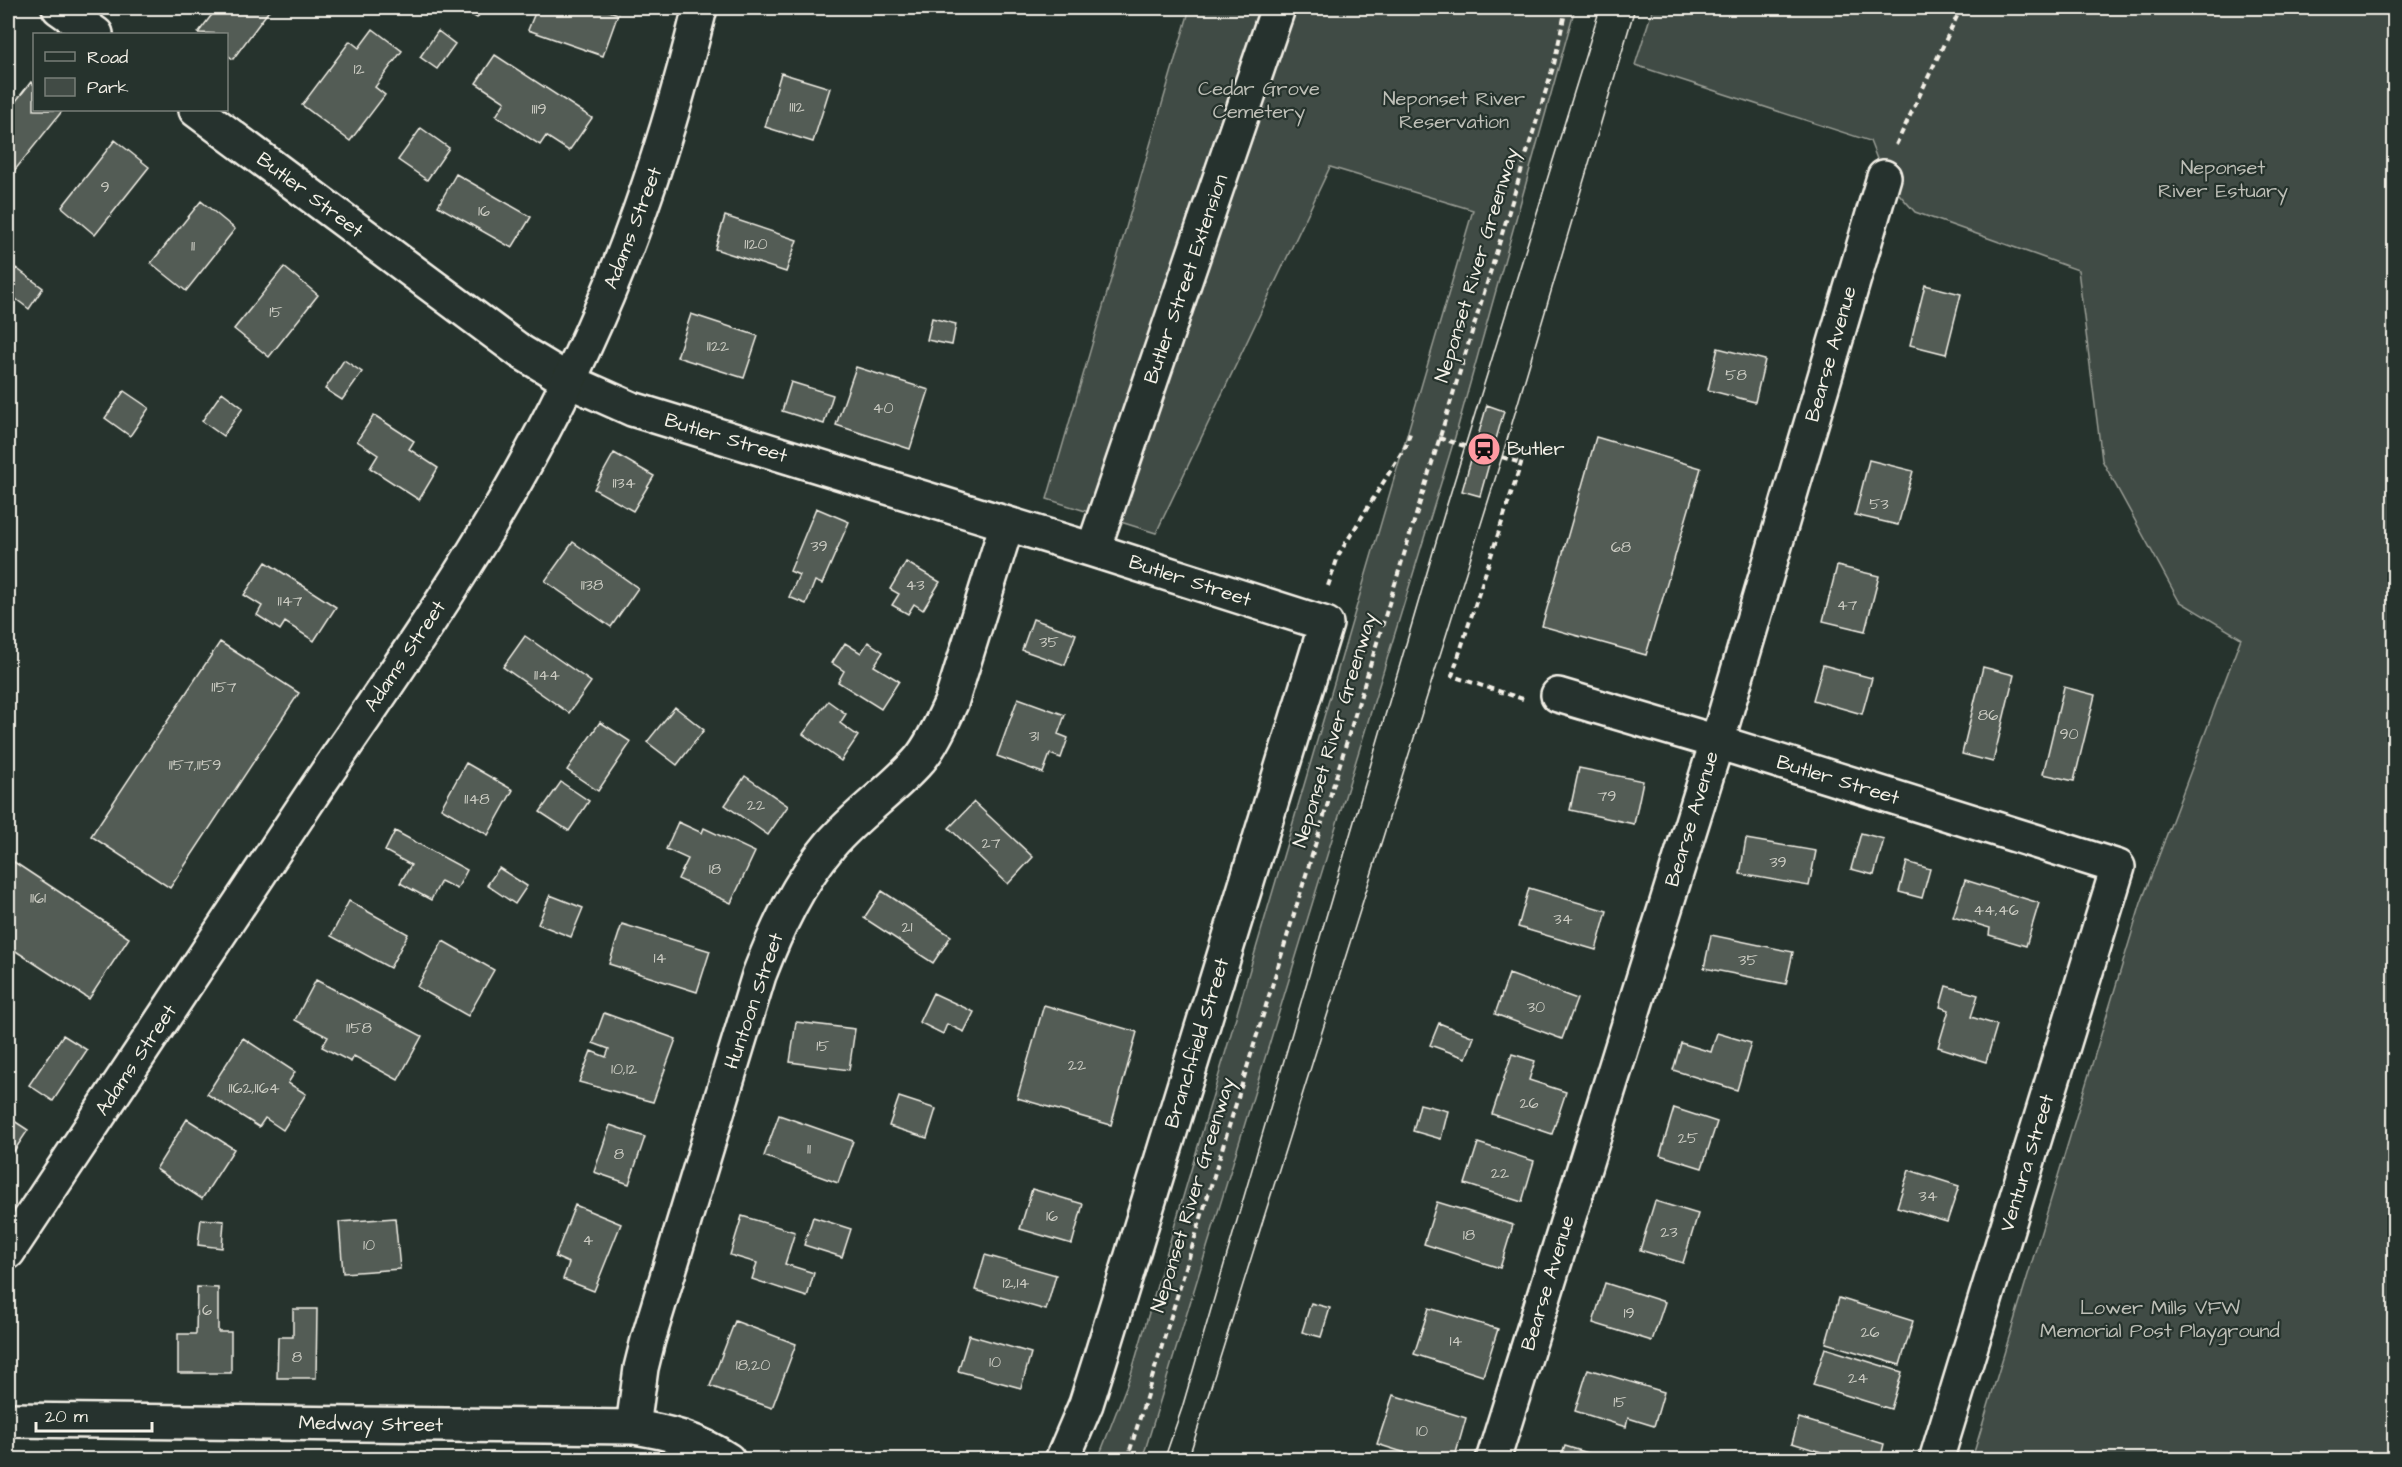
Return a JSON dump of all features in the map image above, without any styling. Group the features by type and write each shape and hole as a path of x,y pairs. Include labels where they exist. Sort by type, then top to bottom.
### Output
{"street":[{"path":"60,8 95,33"},
{"name":"Adams Street","path":"8,1252 459,575 512,487 568,381 608,296 647,193 679,94 700,8"},
{"name":"Butler Street Extension","path":"1093,550 1278,8"},
{"name":"Butler Street","path":"197,111 521,352 568,381 642,412 1093,550 1321,623"},
{"name":"Bearse Avenue","path":"1493,1460 1717,742 1884,177"},
{"name":"Huntoon Street","path":"633,1428 641,1368 648,1340 759,975 771,943 799,888 814,865 852,823 900,780 921,757 938,731 951,703 1007,524"},
{"name":"Branchfield Street","path":"1062,1460 1086,1404 1100,1363 1321,623"},
{"name":"Butler Street","path":"1558,695 2118,867"},
{"name":"Ventura Street","path":"1936,1460 2118,867"},
{"name":"Medway Street","path":"8,1420 633,1428 662,1431 691,1439 728,1460"}],"path":[{"name":"Neponset River Greenway","path":"1127,1460 1554,64 1566,8"},
{"path":"1884,177 1907,120 1961,8"},
{"path":"1321,623 1340,554 1403,450 1410,433"},
{"path":"1439,438 1474,449"},
{"path":"1526,448 1452,676 1539,704 1558,695"},
{"path":"1492,454 1521,463"}],"green space":[{"path":"1190,8 1575,8 1455,437 1146,1447 1142,1459 1098,1459 1131,1374 1473,210 1330,167 1156,533 1047,499"},
{"name":"Neponset River Estuary","path":"1653,8 2394,8 2394,1459 1972,1459 2141,903 2241,638 2179,601 2102,460 2078,270 1915,212 1884,177 1870,141 1635,65"}],"building":[{"path":"217,8 271,8 233,59 228,55 228,33 198,33"},
{"path":"461,8 484,8 477,18"},
{"path":"537,8 601,8 618,14 603,56 528,30"},
{"path":"962,8 962,13 922,9"},
{"path":"373,29 402,51 375,87 385,95 350,141 302,105 350,41 359,48"},
{"path":"438,31 455,44 437,69 420,57"},
{"path":"495,55 592,118 569,151 546,136 540,145 496,116 505,102 476,83"},
{"path":"781,73 830,88 813,142 765,127"},
{"path":"31,82 33,84 33,111 62,111 15,170 8,163 8,111"},
{"path":"421,128 449,148 427,180 398,160"},
{"path":"115,140 149,167 95,235 62,207"},
{"path":"456,174 531,217 512,248 438,206"},
{"path":"201,201 235,229 186,291 151,263"},
{"path":"725,216 797,240 786,272 715,249"},
{"path":"284,267 318,295 269,357 234,329"},
{"path":"16,268 43,288 29,309 8,293 8,280"},
{"path":"1925,285 1961,294 1946,354 1910,345"},
{"path":"691,314 758,336 744,378 677,357"},
{"path":"932,318 956,324 952,345 927,340"},
{"path":"1718,348 1765,360 1755,402 1708,390"},
{"path":"344,360 362,372 342,400 325,389"},
{"path":"856,367 929,390 910,449 836,425"},
{"path":"791,382 833,395 824,424 782,411"},
{"path":"124,391 149,408 130,436 105,418"},
{"path":"222,392 243,408 223,436 202,421"},
{"path":"1487,405 1504,411 1480,496 1462,491"},
{"path":"374,415 414,441 409,449 438,468 419,500 370,468 378,455 357,441"},
{"path":"1596,437 1701,468 1646,655 1542,626"},
{"path":"614,453 654,476 633,511 594,489"},
{"path":"1869,460 1913,471 1898,525 1855,515"},
{"path":"816,508 849,522 822,584 815,581 806,604 789,597 799,575 790,571"},
{"path":"573,542 638,588 611,627 545,581"},
{"path":"266,562 336,607 314,641 285,622 280,630 257,615 262,606 244,595"},
{"path":"906,562 940,582 923,610 914,604 908,614 892,605 899,594 890,589"},
{"path":"1837,566 1879,576 1865,631 1823,621"},
{"path":"1033,619 1076,634 1065,665 1022,650"},
{"path":"525,636 591,682 569,713 503,667"},
{"path":"220,642 299,693 170,888 91,836"},
{"path":"868,642 883,652 874,666 899,681 881,709 838,682 844,671 832,663 845,643 861,653"},
{"path":"1823,665 1872,678 1862,714 1813,700"},
{"path":"1983,667 2014,675 1993,762 1962,754"},
{"path":"2064,687 2095,695 2074,781 2043,774"},
{"path":"1018,698 1065,715 1058,734 1068,738 1061,758 1050,754 1043,773 997,756"},
{"path":"828,701 846,714 840,723 858,736 841,761 803,734"},
{"path":"675,707 704,730 677,765 647,742"},
{"path":"600,722 631,742 598,791 567,770"},
{"path":"466,763 513,790 488,835 441,808"},
{"path":"1579,768 1643,781 1634,824 1570,810"},
{"path":"745,776 788,806 768,835 725,805"},
{"path":"561,782 589,801 569,831 540,812"},
{"path":"974,802 1033,857 1008,884 949,828"},
{"path":"678,822 702,833 704,828 755,852 731,903 678,879 688,859 666,849"},
{"path":"395,831 467,870 457,889 441,881 431,900 400,883 411,865 385,851"},
{"path":"1861,833 1884,839 1874,875 1851,869"},
{"path":"1746,839 1816,851 1809,886 1740,874"},
{"path":"8,858 129,938 89,999 8,946"},
{"path":"1907,862 1930,869 1922,898 1899,892"},
{"path":"499,868 527,886 515,904 487,885"},
{"path":"1965,880 2039,903 2026,946 1989,935 1990,928 1953,917"},
{"path":"1529,888 1607,911 1596,950 1518,927"},
{"path":"882,891 951,936 933,963 864,918"},
{"path":"550,895 583,908 571,937 538,924"},
{"path":"349,901 408,934 390,968 331,936"},
{"path":"622,924 710,951 697,992 609,964"},
{"path":"1711,935 1793,952 1786,984 1704,968"},
{"path":"443,941 494,970 468,1016 417,987"},
{"path":"1509,974 1577,999 1562,1039 1495,1014"},
{"path":"316,980 422,1036 398,1080 354,1056 351,1062 322,1047 328,1037 295,1020"},
{"path":"1946,986 1978,995 1971,1017 1997,1025 1986,1062 1938,1047 1949,1010 1940,1007"},
{"path":"933,993 974,1012 964,1032 947,1024 943,1034 919,1022"},
{"path":"1044,1005 1137,1032 1111,1125 1017,1098"},
{"path":"604,1013 676,1039 653,1102 579,1082 591,1051 606,1057 609,1049 593,1043"},
{"path":"796,1022 855,1029 849,1070 790,1062"},
{"path":"1439,1023 1474,1037 1466,1058 1430,1045"},
{"path":"1717,1033 1751,1043 1737,1090 1673,1070 1681,1043 1711,1052"},
{"path":"63,1035 87,1050 53,1101 29,1085"},
{"path":"243,1038 295,1072 288,1083 306,1094 283,1130 265,1118 259,1127 207,1094"},
{"path":"1512,1054 1535,1061 1529,1080 1566,1092 1552,1134 1492,1114"},
{"path":"899,1097 936,1109 927,1138 889,1126"},
{"path":"1420,1104 1448,1111 1441,1139 1413,1131"},
{"path":"1674,1108 1717,1122 1702,1168 1660,1155"},
{"path":"779,1115 853,1141 838,1183 764,1156"},
{"path":"8,1117 28,1130 8,1160"},
{"path":"187,1119 234,1149 202,1199 156,1169"},
{"path":"610,1125 645,1137 629,1184 594,1172"},
{"path":"1478,1143 1534,1161 1522,1202 1465,1184"},
{"path":"1909,1170 1959,1186 1947,1222 1897,1207"},
{"path":"1032,1189 1083,1204 1072,1244 1020,1229"},
{"path":"1655,1201 1698,1214 1683,1263 1640,1250"},
{"path":"1437,1202 1513,1225 1500,1268 1424,1244"},
{"path":"575,1205 621,1224 594,1291 563,1279 569,1263 555,1257"},
{"path":"742,1216 795,1232 785,1264 814,1273 807,1297 752,1279 757,1263 730,1255"},
{"path":"813,1217 851,1229 842,1257 804,1245"},
{"path":"395,1218 400,1269 343,1273 339,1222"},
{"path":"201,1219 224,1221 222,1248 198,1245"},
{"path":"985,1255 1056,1275 1046,1310 975,1290"},
{"path":"1605,1283 1665,1302 1652,1341 1593,1323"},
{"path":"197,1287 218,1288 218,1332 231,1332 231,1373 178,1373 178,1334 196,1334"},
{"path":"1839,1298 1913,1321 1900,1365 1826,1343"},
{"path":"1311,1303 1330,1308 1321,1337 1302,1332"},
{"path":"1429,1308 1498,1329 1483,1376 1414,1354"},
{"path":"293,1309 317,1309 316,1378 277,1378 278,1337 293,1337"},
{"path":"735,1321 796,1344 772,1408 710,1386"},
{"path":"969,1335 1031,1353 1021,1388 958,1371"},
{"path":"1825,1348 1902,1372 1891,1409 1813,1385"},
{"path":"1588,1369 1664,1392 1654,1426 1628,1418 1626,1427 1575,1411"},
{"path":"1393,1395 1466,1418 1454,1460 1428,1460 1377,1444"},
{"path":"1799,1418 1884,1444 1880,1460 1818,1460 1821,1452 1792,1443"},
{"path":"1565,1446 1611,1460 1560,1460"}],"tram line":[{"path":"1164,1460 1182,1408 1445,511 1600,8"},
{"path":"1188,1460 1502,457 1635,8"}],"place":[{"name":"Butler","path":"1484,449"}],"park label":[{"name":"Cedar Grove Cemetery","path":"1259,100"},
{"name":"Neponset River Reservation","path":"1454,110"},
{"name":"Lower Mills VFW Memorial Post Playground","path":"2160,1320"}]}
